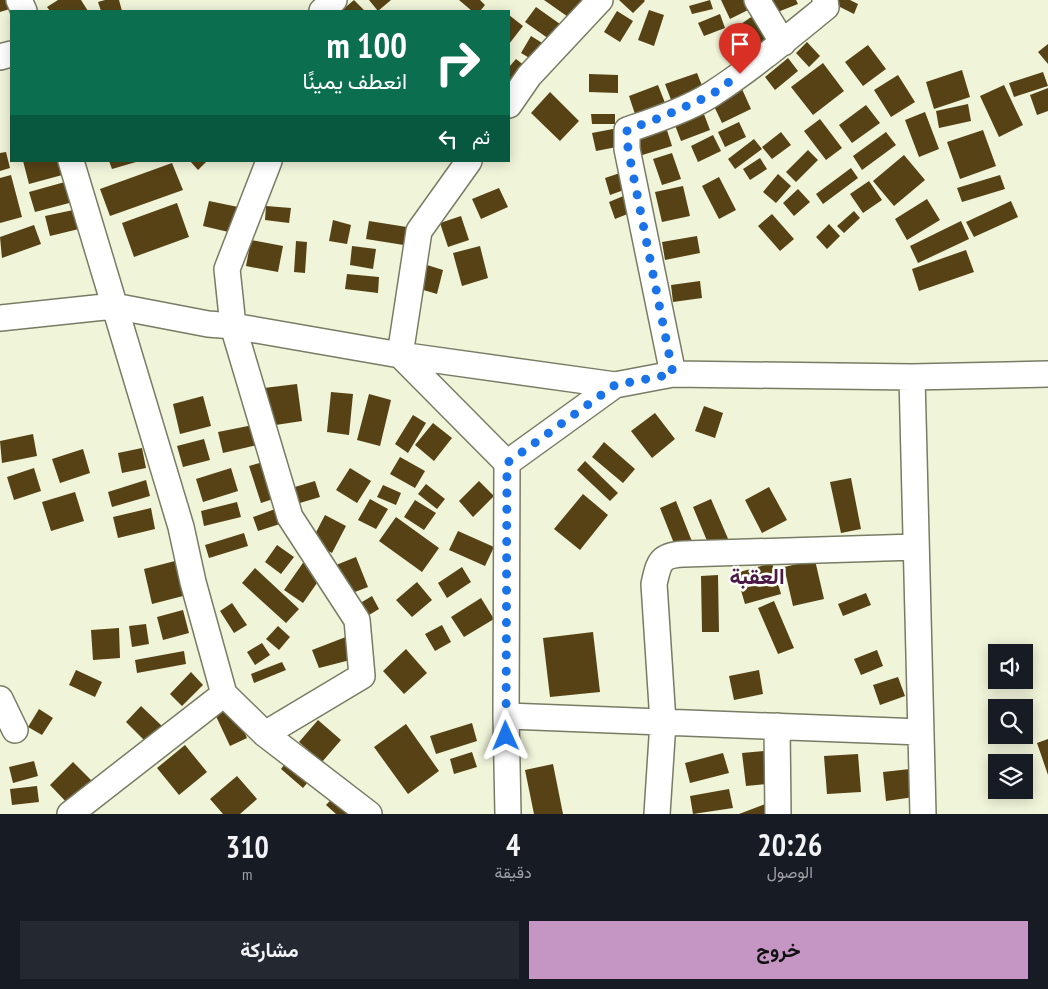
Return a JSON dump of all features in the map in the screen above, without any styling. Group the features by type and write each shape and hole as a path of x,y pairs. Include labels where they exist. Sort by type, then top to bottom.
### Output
{"street":[{"path":"310,0 320,10"},
{"path":"322,10 334,0"},
{"path":"757,0 783,42"},
{"path":"673,374 628,149 627,130 711,95 826,8 825,0"},
{"path":"510,104 529,76 592,2"},
{"path":"71,162 181,527 193,582 224,694 265,734 369,814"},
{"path":"265,734 362,676 357,620 290,517 233,326 227,269 269,162"},
{"path":"400,355 419,231 468,162"},
{"path":"0,318 114,306 208,324 233,326 400,355 615,385 673,374 912,377 1048,374"},
{"path":"400,355 507,463 506,716 508,814"},
{"path":"912,377 923,814"},
{"path":"507,463 615,385"},
{"path":"657,814 663,722 654,584 659,563 670,555 916,547"},
{"path":"70,814 224,694"},
{"path":"0,699 15,730"},
{"path":"506,716 921,732"},
{"path":"777,726 778,814"}],"building":[{"path":"0,0 11,0 13,8 0,12"},
{"path":"58,0 81,0 87,10 49,10 47,7"},
{"path":"119,0 122,10 101,10 98,2"},
{"path":"354,0 364,10 342,10"},
{"path":"369,0 391,0 379,10"},
{"path":"459,0 480,0 485,5 481,10 471,10"},
{"path":"544,0 582,0 583,1 571,19"},
{"path":"619,0 644,0 645,1 633,13"},
{"path":"710,0 713,9 692,14 689,6"},
{"path":"721,0 743,0 748,10 730,19"},
{"path":"764,0 796,0 798,4 770,15"},
{"path":"836,0 850,0 858,4 854,14 834,4"},
{"path":"536,7 560,24 549,39 525,22"},
{"path":"649,10 664,15 654,46 638,40"},
{"path":"617,11 633,21 620,42 604,32"},
{"path":"757,13 776,41 747,61 728,33"},
{"path":"720,14 725,28 704,36 698,23"},
{"path":"510,16 523,26 510,43"},
{"path":"531,36 552,49 543,66 521,53"},
{"path":"807,42 820,56 809,67 796,53"},
{"path":"1048,44 1048,64 1038,52"},
{"path":"868,45 886,69 863,86 845,62"},
{"path":"788,58 798,71 775,90 765,77"},
{"path":"516,59 535,74 521,91 510,82 510,66"},
{"path":"823,63 844,91 813,115 791,87"},
{"path":"962,70 970,97 934,109 926,82"},
{"path":"1043,72 1048,86 1014,97 1009,83"},
{"path":"697,73 705,93 673,105 665,84"},
{"path":"589,74 618,75 618,93 589,92"},
{"path":"898,75 915,102 891,117 874,90"},
{"path":"658,85 667,108 637,120 629,96"},
{"path":"1004,85 1023,125 999,137 980,96"},
{"path":"1048,88 1048,111 1037,115 1030,95"},
{"path":"742,89 751,109 722,123 713,104"},
{"path":"550,92 579,121 560,141 531,113"},
{"path":"968,104 971,121 939,128 936,111"},
{"path":"866,105 880,123 852,143 839,125"},
{"path":"702,109 710,130 681,141 673,120"},
{"path":"925,112 939,149 919,157 905,120"},
{"path":"591,114 615,114 615,124 592,124"},
{"path":"820,119 842,148 826,160 804,131"},
{"path":"739,122 746,137 725,147 718,132"},
{"path":"665,124 672,146 639,156 632,134"},
{"path":"618,128 622,146 596,151 592,133"},
{"path":"983,130 996,166 960,179 947,142"},
{"path":"781,132 791,145 772,159 762,147"},
{"path":"886,132 896,145 862,170 853,156"},
{"path":"713,135 721,151 698,162 691,146"},
{"path":"754,139 762,149 735,169 728,159"},
{"path":"808,150 818,160 796,182 786,172"},
{"path":"6,152 10,168 0,171 0,153"},
{"path":"672,153 681,179 662,185 653,159"},
{"path":"904,155 925,180 894,206 873,181"},
{"path":"760,158 767,169 750,180 743,169"},
{"path":"23,162 62,162 66,174 29,184"},
{"path":"109,162 136,162 112,169"},
{"path":"191,162 206,162 198,170"},
{"path":"172,163 183,190 110,216 100,189"},
{"path":"851,168 858,178 823,204 816,194"},
{"path":"626,171 632,187 610,195 605,178"},
{"path":"778,174 791,186 776,203 763,192"},
{"path":"11,175 22,217 0,223 0,178"},
{"path":"1000,175 1005,189 962,202 957,188"},
{"path":"719,177 736,210 719,219 702,186"},
{"path":"72,180 77,201 35,212 29,192"},
{"path":"869,181 882,200 863,213 850,194"},
{"path":"683,186 690,216 662,222 655,192"},
{"path":"499,188 508,207 481,219 472,199"},
{"path":"798,189 810,202 794,216 783,203"},
{"path":"633,192 640,209 615,219 609,202"},
{"path":"927,199 940,220 907,240 895,219"},
{"path":"209,201 243,208 237,234 203,226"},
{"path":"1011,201 1018,217 974,237 966,222"},
{"path":"177,203 189,237 134,257 122,223"},
{"path":"266,206 291,208 289,223 265,220"},
{"path":"78,209 83,228 50,236 45,216"},
{"path":"854,211 860,218 844,233 837,226"},
{"path":"772,214 794,239 780,251 758,226"},
{"path":"461,216 469,240 448,247 440,223"},
{"path":"333,220 351,225 347,244 329,241"},
{"path":"369,221 413,228 410,246 366,239"},
{"path":"961,221 969,239 918,263 910,246"},
{"path":"829,224 840,236 827,249 816,237"},
{"path":"34,225 41,244 2,258 0,237"},
{"path":"697,236 700,253 665,260 662,242"},
{"path":"251,240 283,246 278,272 246,266"},
{"path":"296,241 307,242 305,273 294,272"},
{"path":"352,246 376,249 373,269 350,265"},
{"path":"480,246 488,278 462,286 453,253"},
{"path":"966,250 974,272 919,291 912,269"},
{"path":"427,265 443,270 437,294 420,289"},
{"path":"347,274 379,277 378,293 345,289"},
{"path":"700,281 702,298 673,302 671,285"},
{"path":"297,384 302,421 269,426 264,388"},
{"path":"331,392 353,394 349,435 327,432"},
{"path":"369,394 391,400 380,446 357,440"},
{"path":"203,396 211,426 180,434 173,404"},
{"path":"704,406 723,413 715,438 695,431"},
{"path":"655,413 675,439 652,458 631,431"},
{"path":"413,415 426,423 408,453 395,444"},
{"path":"433,423 452,438 434,461 415,445"},
{"path":"253,425 257,445 223,453 218,432"},
{"path":"33,434 37,456 2,463 0,441"},
{"path":"204,439 210,460 183,467 177,446"},
{"path":"604,442 635,469 623,483 592,457"},
{"path":"142,448 146,468 122,473 118,453"},
{"path":"83,449 90,473 60,483 52,459"},
{"path":"400,457 425,471 415,488 390,474"},
{"path":"267,461 279,497 261,503 249,466"},
{"path":"585,461 618,493 610,501 577,470"},
{"path":"34,468 41,491 14,500 7,477"},
{"path":"231,468 238,491 203,502 196,479"},
{"path":"350,468 371,481 357,503 336,490"},
{"path":"851,478 861,529 841,533 830,482"},
{"path":"146,480 150,496 112,507 108,492"},
{"path":"315,481 320,497 293,505 288,489"},
{"path":"479,481 494,496 473,517 459,501"},
{"path":"426,484 445,499 437,509 418,494"},
{"path":"383,485 401,493 396,505 377,497"},
{"path":"769,487 787,520 762,533 745,500"},
{"path":"75,492 84,521 51,531 42,502"},
{"path":"583,494 608,515 580,550 554,529"},
{"path":"370,499 388,509 376,529 358,520"},
{"path":"711,499 729,541 710,548 693,507"},
{"path":"415,500 436,513 424,530 404,517"},
{"path":"676,501 693,544 677,551 660,508"},
{"path":"237,502 241,517 204,526 201,511"},
{"path":"151,508 155,529 118,538 113,517"},
{"path":"278,508 283,523 258,531 253,517"},
{"path":"325,515 346,526 332,553 311,542"},
{"path":"396,517 439,548 422,572 379,541"},
{"path":"458,531 494,547 485,566 449,550"},
{"path":"244,533 248,546 209,558 205,545"},
{"path":"277,545 294,557 281,574 265,562"},
{"path":"356,557 368,587 347,595 336,565"},
{"path":"305,560 324,573 303,603 284,590"},
{"path":"815,560 824,599 793,606 784,567"},
{"path":"175,561 183,596 152,604 144,569"},
{"path":"772,563 781,594 745,604 736,573"},
{"path":"462,567 471,582 447,598 438,583"},
{"path":"255,568 299,609 286,623 242,583"},
{"path":"718,575 719,632 702,632 701,576"},
{"path":"417,582 432,600 412,617 396,600"},
{"path":"866,593 871,605 843,616 838,604"},
{"path":"372,596 379,609 364,618 357,605"},
{"path":"481,598 494,619 464,637 451,617"},
{"path":"774,601 794,648 778,654 758,608"},
{"path":"232,603 247,625 234,633 220,611"},
{"path":"183,610 189,633 163,640 157,617"},
{"path":"146,624 149,644 132,647 129,626"},
{"path":"442,625 451,642 435,651 425,634"},
{"path":"278,626 290,637 279,650 266,639"},
{"path":"119,628 120,658 93,660 91,630"},
{"path":"593,632 600,692 550,697 543,638"},
{"path":"351,635 354,659 319,668 312,650"},
{"path":"262,643 270,655 255,665 247,652"},
{"path":"406,649 427,673 404,694 383,671"},
{"path":"877,650 883,666 861,675 854,659"},
{"path":"184,651 186,664 137,673 135,660"},
{"path":"282,662 286,670 254,683 251,674"},
{"path":"76,670 102,682 95,697 69,685"},
{"path":"759,670 763,694 734,700 729,676"},
{"path":"191,672 203,685 182,706 170,694"},
{"path":"898,677 905,696 880,705 873,685"},
{"path":"232,704 247,738 230,746 214,712"},
{"path":"141,706 162,726 146,742 126,722"},
{"path":"39,709 53,718 42,735 28,727"},
{"path":"318,720 341,740 322,762 299,742"},
{"path":"472,723 477,741 436,754 430,736"},
{"path":"406,724 439,771 408,794 374,747"},
{"path":"1048,739 1048,775 1037,743"},
{"path":"185,745 207,772 179,795 157,768"},
{"path":"776,750 779,783 746,786 742,753"},
{"path":"294,752 317,771 303,788 281,769"},
{"path":"472,752 477,767 454,774 450,759"},
{"path":"723,753 729,773 690,783 685,763"},
{"path":"858,754 861,792 827,794 824,756"},
{"path":"34,761 38,776 13,783 9,767"},
{"path":"73,762 95,784 71,807 50,785"},
{"path":"553,764 563,814 534,814 525,770"},
{"path":"910,769 914,797 886,801 883,772"},
{"path":"237,776 257,799 240,814 223,814 210,799"},
{"path":"37,786 39,802 12,805 10,789"},
{"path":"342,788 356,802 346,814 336,814 326,805"},
{"path":"729,789 733,808 693,814 690,796"},
{"path":"784,797 790,814 739,814"}],"district":[{"name":"العقبة","path":"757,576"}],"route":[{"path":"506,736 507,463 615,385 673,374 628,149 627,130 711,95 740,74"}]}
